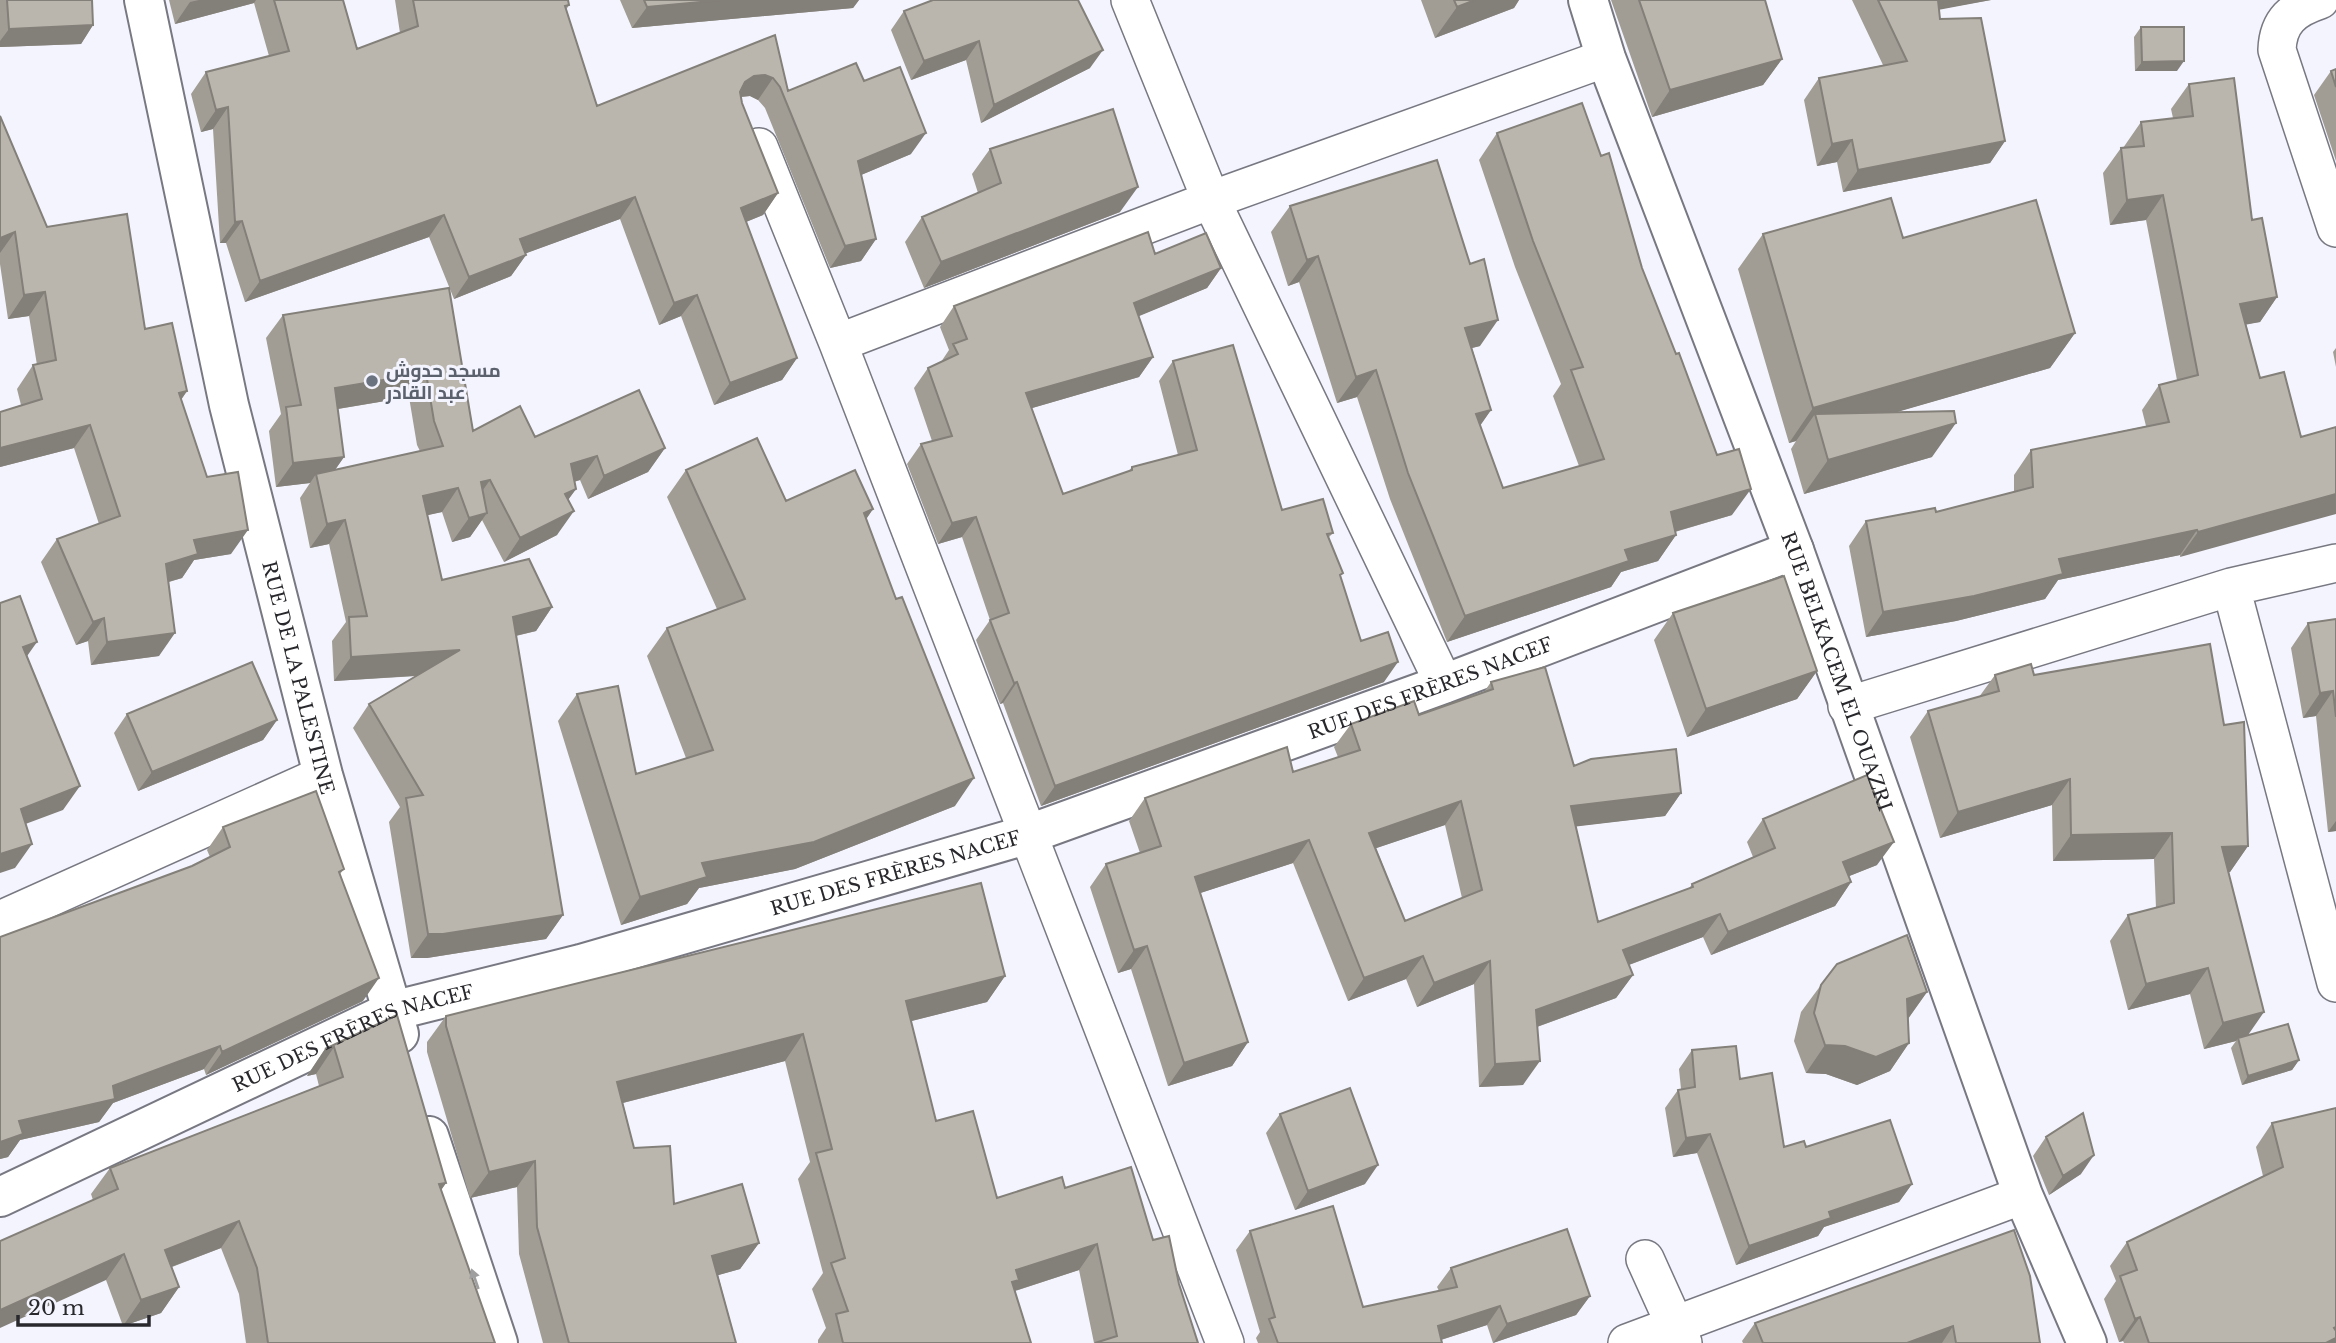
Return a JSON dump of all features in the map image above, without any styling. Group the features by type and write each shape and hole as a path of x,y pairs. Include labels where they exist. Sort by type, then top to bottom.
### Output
{"street":[{"name":"RUE DE LA PALESTINE","path":"144,0 229,405 323,775 407,1062"},
{"path":"1130,0 1210,200 1444,684"},
{"name":"RUE BELKACEM EL OUAZRI","path":"1588,0 1606,58 1794,550 1847,706 2023,1195 2087,1343"},
{"path":"2320,0 2295,11 2284,21 2278,33 2277,50 2336,228"},
{"path":"838,343 1210,200 1606,58"},
{"path":"746,117 838,343 1026,835 1225,1343"},
{"name":"RUE DES FRÈRES NACEF","path":"0,1197 392,1011 581,964 1026,835 1444,684 1794,550"},
{"path":"1847,706 2231,587 2336,563"},
{"path":"2231,587 2327,918 2336,983"},
{"path":"0,920 323,775"},
{"path":"419,1101 453,1217 498,1343"},
{"path":"1627,1343 1679,1333 2023,1195"},
{"path":"1645,1259 1679,1333"}],"building":[{"path":"7,0 92,0 93,25 9,29"},
{"path":"274,0 343,0 357,49 418,26 413,0 568,0 569,5 565,6 597,106 775,35 788,91 856,63 864,81 900,67 926,133 858,161 876,239 845,246 780,87 773,78 765,75 754,76 745,82 740,92 742,103 778,193 741,208 797,358 730,383 697,295 674,303 635,197 520,239 526,255 469,277 444,215 260,281 242,221 235,222 228,107 216,110 206,72 289,51"},
{"path":"644,0 722,0 647,7"},
{"path":"933,0 1078,0 1103,50 994,105 979,41 924,61 904,11"},
{"path":"1454,0 1475,0 1457,7"},
{"path":"1639,0 1765,0 1782,59 1670,90"},
{"path":"1878,0 1938,0 1940,19 1981,18 2005,141 1858,170 1852,140 1832,144 1819,78 1907,61"},
{"path":"2141,27 2184,27 2184,61 2142,62"},
{"path":"2336,69 2336,87 2331,71"},
{"path":"2234,78 2252,220 2262,218 2277,297 2240,304 2260,378 2284,372 2301,437 2336,427 2336,494 2198,532 2197,530 2059,559 2063,574 1974,596 1883,612 1866,521 1935,508 1936,512 2033,487 2031,450 2169,422 2159,385 2198,375 2163,195 2127,200 2121,148 2144,146 2141,122 2193,116 2189,84"},
{"path":"1582,103 1601,156 1609,153 1642,268 1676,354 1679,353 1717,455 1739,449 1751,489 1671,512 1676,535 1625,550 1629,561 1465,616 1408,473 1376,370 1356,377 1318,256 1307,260 1290,206 1437,160 1470,264 1484,259 1498,320 1465,328 1491,410 1476,414 1503,488 1604,459 1571,370 1583,367 1533,241 1497,133"},
{"path":"1113,109 1138,187 941,262 922,217 1001,183 990,149"},
{"path":"0,116 47,227 127,214 145,329 172,323 187,391 179,393 207,477 238,472 248,530 194,540 198,554 166,564 175,633 107,642 104,618 93,622 57,539 120,516 90,425 0,448 0,412 42,399 33,365 56,360 45,292 24,295 15,232 0,238"},
{"path":"1891,198 1903,238 2036,200 2075,333 1813,408 1763,234"},
{"path":"1148,232 1155,254 1206,233 1221,268 1134,303 1153,357 1026,393 1063,494 1132,470 1132,467 1197,450 1173,361 1233,345 1282,510 1323,499 1333,533 1327,534 1343,573 1340,575 1361,641 1388,632 1398,662 1055,786 1017,682 1014,683 990,620 1009,613 976,517 952,523 921,444 952,436 928,368 958,354 953,344 967,339 954,306"},
{"path":"449,288 473,431 520,406 535,437 639,390 665,448 604,476 597,456 571,464 576,489 565,494 574,511 520,538 490,480 481,482 487,513 469,518 458,488 423,496 442,580 529,559 552,607 513,617 563,915 428,934 406,798 423,795 369,704 460,650 351,657 349,617 367,616 345,520 327,524 316,474 443,446 434,421 426,373 335,388 344,457 293,463 286,407 301,405 283,315"},
{"path":"1954,411 1956,423 1828,460 1815,414"},
{"path":"757,438 786,501 855,470 873,509 864,513 896,599 902,597 974,778 814,842 702,863 707,877 640,897 577,694 618,686 636,774 713,750 667,628 745,599 686,470"},
{"path":"1784,576 1817,671 1706,709 1673,613"},
{"path":"20,596 37,642 23,647 80,786 21,809 32,844 0,854 0,603"},
{"path":"2336,619 2336,717 2333,691 2320,693 2308,623"},
{"path":"2210,644 2224,725 2244,722 2248,846 2222,847 2264,1012 2223,1023 2208,968 2146,984 2128,915 2174,903 2172,833 2071,835 2070,779 1958,812 1928,711 1999,691 1995,675 2031,664 2034,675"},
{"path":"252,662 277,720 152,772 127,714"},
{"path":"1545,667 1574,766 1591,759 1676,749 1681,793 1571,806 1598,922 1693,887 1692,884 1775,848 1763,819 1867,775 1894,842 1843,862 1851,882 1728,932 1720,914 1623,950 1633,975 1536,1010 1540,1061 1495,1064 1490,961 1434,983 1423,956 1364,978 1309,840 1195,877 1248,1042 1184,1063 1147,946 1134,950 1106,864 1161,846 1145,798 1287,747 1293,772 1360,750 1351,724 1414,701 1419,715 1493,689 1491,682","holes":["1461,801 1482,890 1405,921 1369,833"]},
{"path":"316,791 344,869 339,872 379,978 222,1052 220,1046 113,1086 115,1099 19,1121 23,1134 0,1142 0,937 192,866 230,847 223,827"},
{"path":"981,883 1005,976 906,1001 936,1121 973,1111 997,1198 1062,1177 1065,1188 1131,1167 1153,1240 1169,1236 1179,1284 1198,1343 1095,1343 1117,1336 1097,1244 1016,1270 1019,1280 1012,1282 1031,1343 843,1343 836,1314 848,1311 831,1263 845,1258 816,1153 832,1149 803,1034 617,1082 634,1148 670,1146 674,1204 742,1184 759,1243 712,1256 736,1343 569,1343 537,1227 535,1161 489,1172 446,1026 446,1016"},
{"path":"1907,935 1927,992 1907,999 1909,1043 1876,1057 1845,1046 1825,1045 1814,1013 1821,985 1837,964"},
{"path":"397,1015 446,1183 439,1184 495,1343 268,1343 257,1268 239,1221 165,1250 179,1287 141,1300 124,1254 0,1310 0,1241 118,1189 110,1168 343,1077 334,1047 325,1049"},
{"path":"2288,1024 2299,1060 2248,1076 2238,1038"},
{"path":"1736,1046 1740,1079 1772,1073 1784,1147 1804,1141 1806,1147 1890,1120 1912,1184 1829,1212 1831,1218 1749,1246 1710,1134 1686,1138 1678,1090 1695,1087 1692,1050"},
{"path":"1350,1088 1378,1165 1308,1191 1280,1114"},
{"path":"2336,1108 2336,1338 2326,1343 2149,1343 2140,1317 2135,1319 2120,1276 2137,1270 2127,1242 2283,1167 2272,1123"},
{"path":"2083,1113 2094,1155 2063,1176 2046,1137"},
{"path":"1333,1206 1363,1307 1457,1287 1451,1268 1567,1229 1590,1296 1507,1324 1500,1306 1438,1326 1442,1343 1278,1343 1269,1319 1275,1317 1250,1231"},
{"path":"2014,1230 2030,1276 2040,1343 1956,1343 1953,1326 1907,1343 1763,1343 1755,1323"}],"place":[{"name":"مسجد حدوش عبد القادر","path":"372,381"}]}
